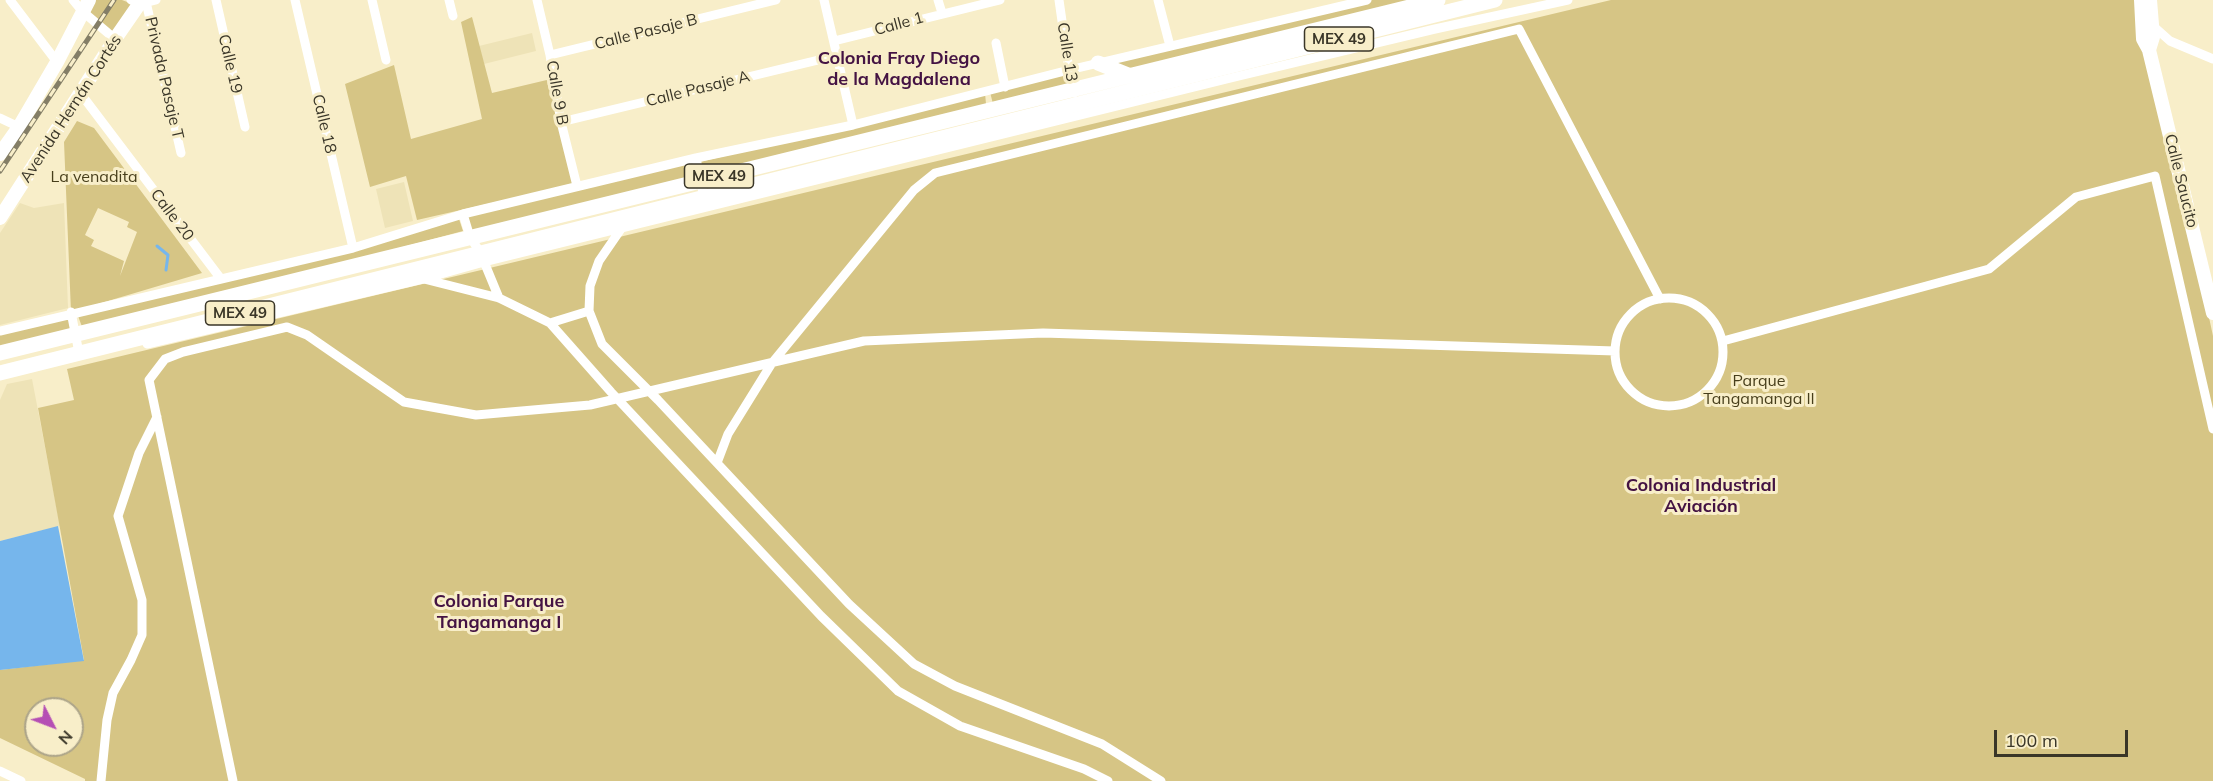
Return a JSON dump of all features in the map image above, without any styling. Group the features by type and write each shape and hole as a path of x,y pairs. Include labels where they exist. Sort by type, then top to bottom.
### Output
{"main road":[{"name":"MEX 49","path":"0,373 79,353 233,320 482,257 633,215 997,130 1077,105 1277,54 1438,0"},
{"name":"MEX 49","path":"1351,29 1457,11 1495,0"},
{"name":"Avenida Hernán Cortés","path":"0,218 140,2"},
{"name":"Avenida Hernán Cortés","path":"0,154 19,127 57,62 79,3"},
{"name":"Calle Saucito","path":"2144,3 2152,24 2149,50"},
{"name":"Calle Saucito","path":"2144,3 2143,39 2149,50 2213,313"},
{"name":"MEX 49","path":"0,353 1128,75 1277,54"},
{"path":"1098,63 1128,75"}],"street":[{"path":"10,0 57,62"},
{"path":"140,2 156,0"},
{"name":"Calle 19","path":"216,0 244,127"},
{"name":"Calle 18","path":"295,0 353,248"},
{"path":"372,0 386,60"},
{"path":"449,0 453,16"},
{"name":"Calle 9 B","path":"537,0 550,55 561,122 577,186"},
{"name":"Calle Pasaje B","path":"550,55 776,0"},
{"path":"824,0 853,125"},
{"path":"938,0 942,13"},
{"name":"Calle 1","path":"834,41 982,2 1000,0"},
{"name":"Calle 13","path":"1059,0 1069,70 1077,105"},
{"path":"1158,0 1170,46"},
{"path":"0,331 71,312 353,248 463,214 577,186 853,125 1069,70 1271,23 1344,3 1367,0"},
{"path":"389,281 423,279 482,257 621,229 1277,54 1457,11 1568,0"},
{"name":"Privada Pasaje T","path":"140,2 181,153"},
{"path":"79,3 115,39"},
{"path":"1344,3 1351,29"},
{"path":"1271,23 1277,54"},
{"path":"2152,24 2170,41 2213,59"},
{"path":"717,463 728,434 772,363 914,190 935,174 1519,29 1660,299"},
{"path":"996,44 1005,87"},
{"name":"Calle Pasaje A","path":"561,122 836,56"},
{"path":"987,92 997,130"},
{"name":"Calle 20","path":"81,94 220,279"},
{"path":"0,118 19,127"},
{"path":"696,158 704,198"},
{"path":"1723,341 1989,269 2076,197 2155,176 2213,429"},
{"path":"463,214 470,237 482,257 499,298"},
{"path":"633,215 599,261 590,286 589,311 602,344 849,604 914,664 955,686 1102,744 1161,781"},
{"path":"423,279 499,298 550,323 616,398 821,616 898,691 960,726 1084,769 1108,781"},
{"path":"1660,299 1684,300 1698,306 1718,327 1723,341 1724,356 1720,372 1711,387 1698,398 1682,405 1665,406 1650,403 1636,396 1618,371 1615,351 1622,326 1632,313 1645,304 1660,299"},
{"path":"550,323 589,311"},
{"path":"71,312 79,353"},
{"path":"233,781 149,380 165,359 183,352 287,327 307,335 404,402 476,415 590,405 864,341 1043,333 1615,351"},
{"path":"101,781 112,693 142,635 142,600 118,516 139,453 157,417"},
{"path":"0,771 21,781"}],"shaded area":[{"path":"532,33 536,51 484,64 479,46"},
{"path":"404,182 413,221 385,228 376,189"},
{"path":"20,203 34,208 64,203 68,308 0,325 0,233"},
{"path":"32,379 60,526 0,541 0,400 7,384"}],"green space":[{"path":"93,0 122,0 135,5 114,35 86,11"},
{"path":"1372,0 1416,0 1125,71 1108,63"},
{"name":"Parque Tangamanga II","path":"1611,0 2141,0 2213,336 2213,781 85,781 39,757 84,757 84,697 24,697 24,750 0,738 0,670 84,660 38,408 74,400 67,369"},
{"path":"472,17 492,93 551,79 575,184 417,220 406,176 370,187 345,84 394,65 411,139 482,119 461,22"},
{"path":"1067,74 1068,84 993,104 990,92"},
{"path":"985,93 986,104 702,175 700,162"},
{"name":"La venadita","path":"77,121 94,128 202,273 71,312 64,142","holes":["98,208 129,222 127,227 137,232 120,276 124,261 91,246 94,240 85,235"]},
{"path":"697,160 696,177 472,231 467,216"},
{"path":"459,219 463,231 84,332 78,316"},
{"path":"69,313 72,330 0,348 0,330"}],"water":[{"path":"58,526 84,661 0,670 0,541"}],"waterway":[{"path":"157,246 168,255 166,270"}],"railway":[{"path":"0,171 114,0"}],"district":[{"name":"Colonia Fray Diego de la Magdalena","path":"899,69"},
{"name":"Colonia Industrial Aviación","path":"1701,496"},
{"name":"Colonia Parque Tangamanga I","path":"499,612"}]}
